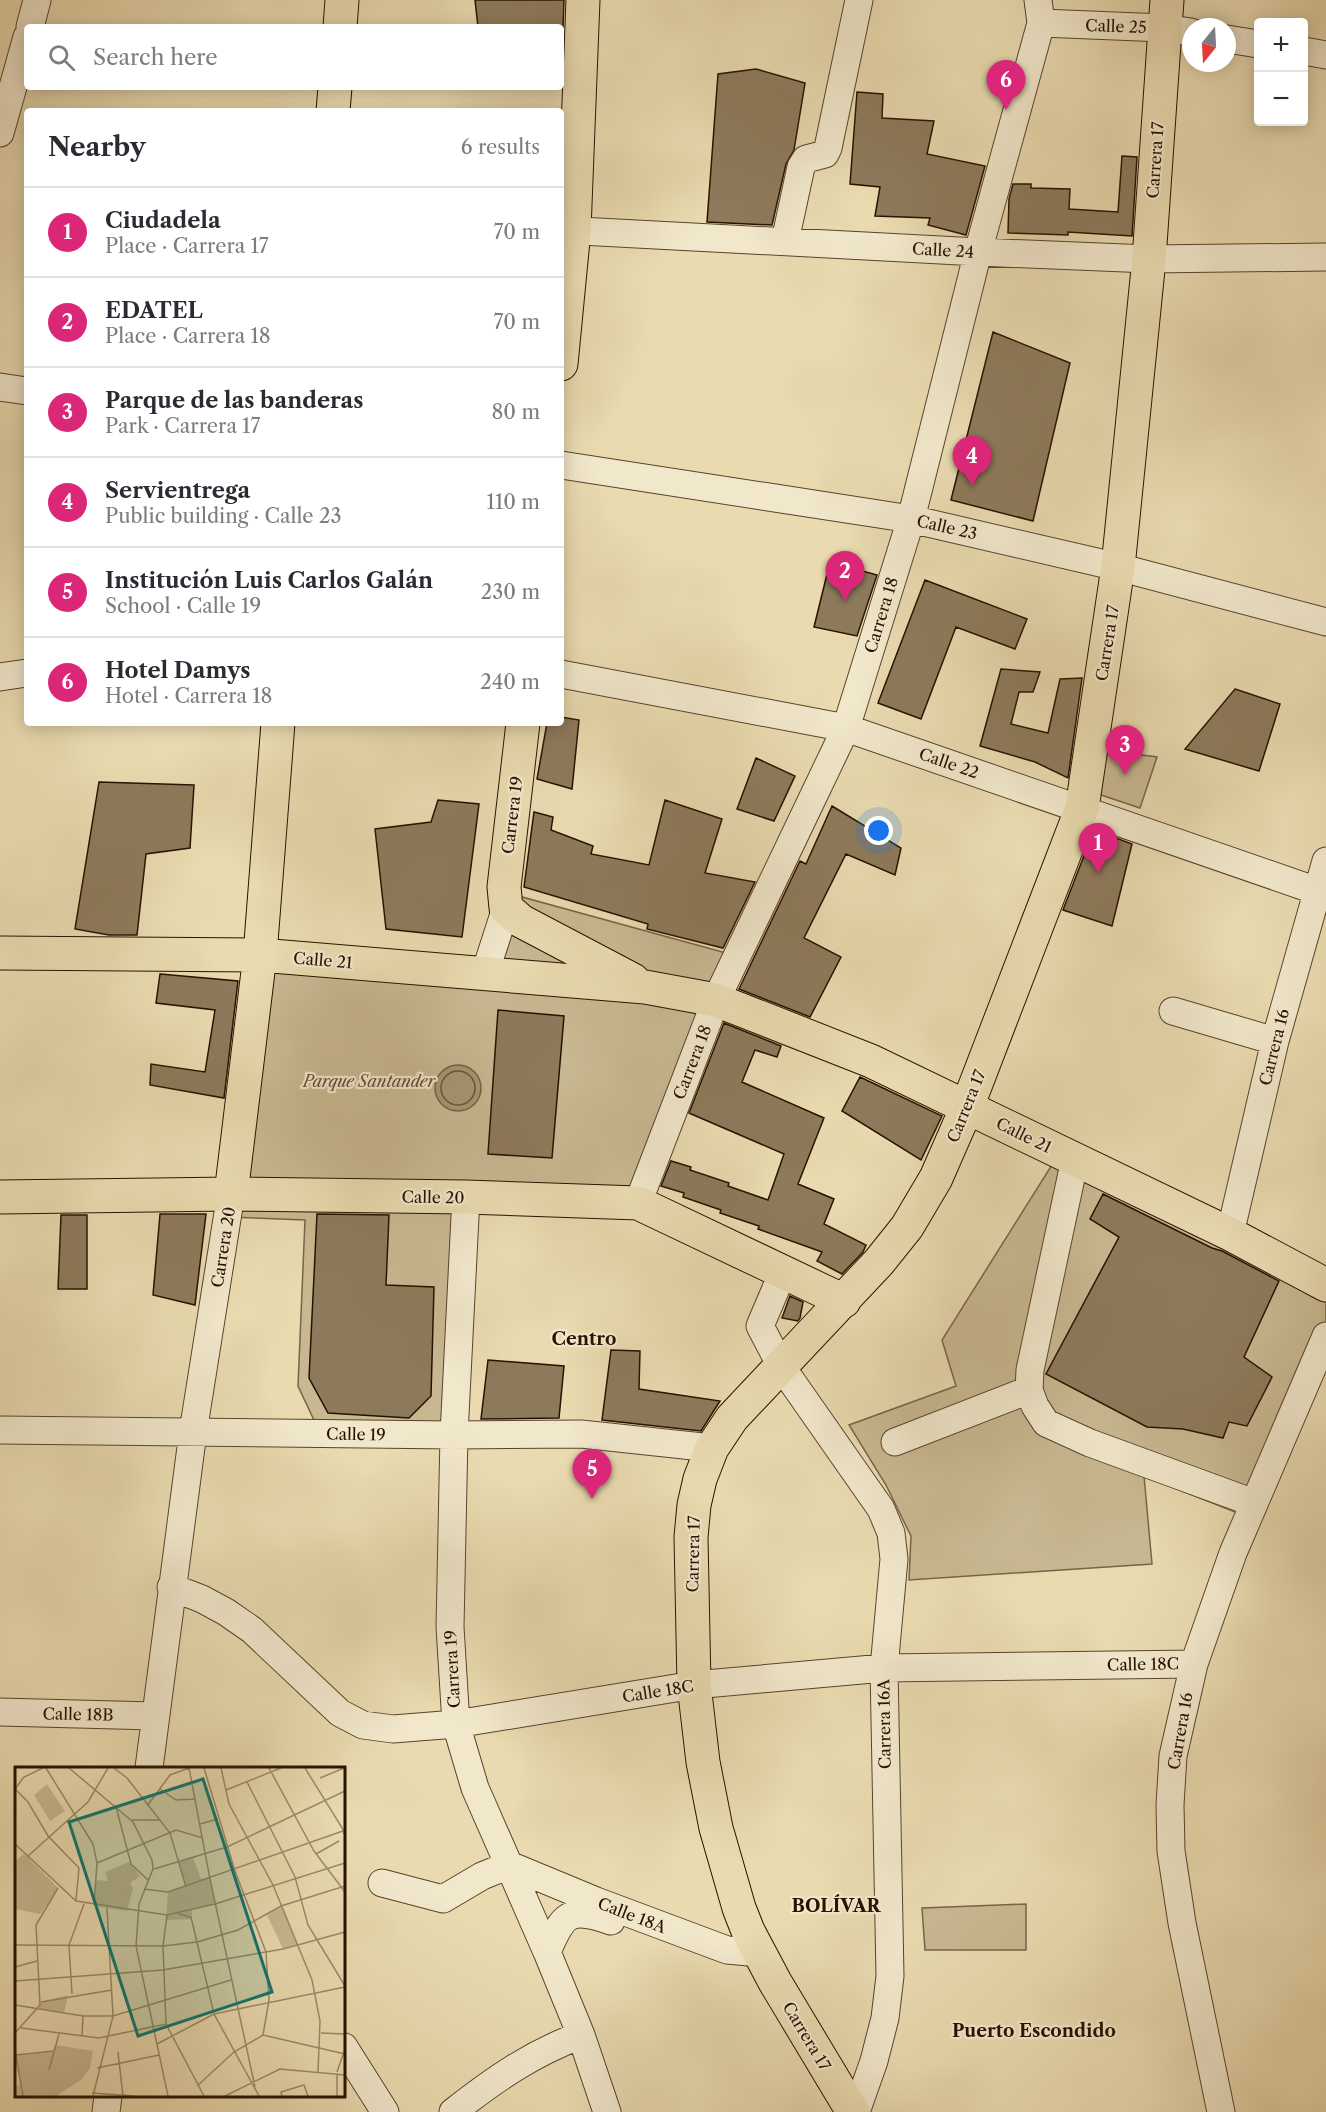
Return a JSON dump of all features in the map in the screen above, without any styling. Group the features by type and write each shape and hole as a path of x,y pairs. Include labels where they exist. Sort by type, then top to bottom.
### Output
{"main road":[{"path":"340,24 342,0"},
{"path":"564,297 583,0"},
{"name":"Carrera 17","path":"854,2112 775,1982 758,1949 739,1908 716,1828 703,1762 694,1685 691,1537 694,1505 700,1479 712,1448 732,1418 844,1301 907,1227 936,1178 967,1107 1082,808 1118,567 1174,20"},
{"path":"333,108 334,90"},
{"name":"Carrera 20","path":"231,1194 260,955 278,726"},
{"name":"Carrera 19","path":"506,908 504,887 523,726"},
{"name":"Calle 21","path":"506,908 521,921 645,987"},
{"name":"Calle 21","path":"0,953 260,955 645,987 716,1000 871,1061 1230,1234 1326,1285"},
{"name":"Calle 20","path":"0,1197 231,1194 466,1197 638,1203 844,1301"}],"street":[{"path":"31,24 38,0"},
{"path":"785,241 801,167 806,159 825,154 828,148 859,0"},
{"name":"Calle 25","path":"1040,11 1174,20"},
{"name":"Carrera 18","path":"638,1203 716,1000 846,728 911,519 1040,11"},
{"path":"1236,40 1254,43"},
{"path":"0,133 24,48"},
{"path":"1308,52 1326,55"},
{"name":"Calle 24","path":"567,230 1149,259 1326,257"},
{"path":"0,387 24,391"},
{"name":"Calle 23","path":"564,465 911,519 1118,567 1326,622"},
{"path":"0,677 24,673"},
{"name":"Calle 22","path":"564,675 846,728 1322,892"},
{"name":"Carrera 16","path":"1230,1234 1275,1041 1322,892 1326,861"},
{"path":"485,973 506,908"},
{"path":"1173,1011 1275,1041"},
{"path":"1075,1159 1030,1370 1029,1390 1035,1406 1046,1423 1090,1443 1254,1503"},
{"name":"Carrera 20","path":"148,1767 193,1432 231,1194"},
{"name":"Carrera 19","path":"466,1197 454,1435 450,1627 456,1724 475,1788 547,1952 581,2036 607,2112"},
{"name":"Carrera 16A","path":"783,1272 760,1326 781,1366 881,1509 891,1533 894,1559 884,1668 890,1976 882,2029 874,2061 854,2112"},
{"name":"Carrera 16","path":"1221,2112 1182,1923 1171,1851 1170,1805 1173,1756 1194,1664 1233,1553 1326,1336"},
{"path":"895,1442 1029,1390"},
{"name":"Calle 19","path":"0,1430 454,1435 581,1434 712,1448"},
{"name":"Calle 18C","path":"171,1587 202,1599 252,1630 340,1713 363,1725 393,1729 456,1724 694,1685 884,1668 1194,1664"},
{"name":"Calle 18B","path":"0,1712 155,1716"},
{"path":"382,1883 443,1899 482,1876 509,1864"},
{"name":"Calle 18A","path":"509,1864 596,1902 727,1950 749,1952 758,1949"},
{"name":"Calle 18A","path":"547,1952 558,1926 574,1914 585,1913 596,1915 775,1982"},
{"path":"453,2112 513,2068 549,2047 581,2036"},
{"path":"345,2049 385,2112"},
{"path":"106,2112 108,2097"}],"green space":[{"path":"1103,750 1157,757 1140,808 1095,793"},
{"name":"Parque Santander","path":"504,892 737,956 638,1203 466,1199 454,1435 320,1433 298,1386 305,1220 227,1217 260,955 484,973"},
{"path":"1060,1152 1326,1286 1326,1336 1248,1517 1144,1476 1152,1564 909,1580 911,1536 886,1485 849,1425 956,1386 942,1340"},
{"path":"1026,1904 1026,1950 925,1950 922,1908"}],"water":[{"path":"458,1065 474,1072 481,1088 474,1104 458,1111 442,1104 435,1088 442,1072"}],"building":[{"path":"475,0 564,0 563,24 478,24"},
{"path":"756,69 805,83 794,150 786,164 772,225 707,222 718,74"},
{"path":"857,92 883,94 882,118 934,121 927,154 985,166 966,235 928,225 930,218 875,216 880,187 850,184"},
{"path":"1122,156 1137,157 1132,236 1068,232 1068,235 1008,233 1009,199 1013,184 1031,184 1031,188 1070,189 1069,209 1118,212"},
{"path":"993,332 1070,363 1033,521 951,500"},
{"path":"830,562 877,575 857,636 814,627"},
{"path":"925,580 1027,619 1015,649 956,627 921,719 878,703"},
{"path":"1001,669 1040,672 1033,692 1019,692 1011,724 1048,733 1060,679 1082,678 1068,778 1035,762 980,746"},
{"path":"1235,689 1280,704 1259,771 1185,749"},
{"path":"564,718 579,720 572,789 537,779 546,726 564,726"},
{"path":"756,758 795,776 774,821 737,809"},
{"path":"99,782 194,785 190,848 146,854 137,935 109,935 75,929"},
{"path":"438,800 479,804 462,937 386,929 375,829 431,822"},
{"path":"665,800 722,819 705,873 755,882 723,948 647,929 648,924 524,887 534,812 553,817 551,830 593,846 591,854 649,865"},
{"path":"832,806 901,848 895,875 846,854 804,938 841,957 810,1017 739,989 800,861 806,864"},
{"path":"1094,830 1132,844 1112,926 1063,910"},
{"path":"160,974 238,981 224,1098 150,1085 151,1064 205,1072 215,1010 156,1003"},
{"path":"498,1010 564,1016 552,1158 488,1154"},
{"path":"724,1023 781,1046 777,1057 755,1050 742,1082 824,1118 798,1184 834,1199 824,1224 866,1245 863,1252 842,1274 817,1261 822,1252 758,1229 759,1226 720,1213 721,1210 683,1197 684,1193 661,1186 671,1161 729,1183 728,1186 768,1200 784,1154 689,1113"},
{"path":"860,1077 942,1116 921,1160 842,1111"},
{"path":"1103,1194 1279,1281 1244,1357 1272,1377 1247,1426 1229,1422 1223,1438 1183,1429 1147,1427 1046,1374 1119,1237 1090,1219"},
{"path":"160,1214 206,1214 195,1305 153,1295"},
{"path":"317,1214 389,1215 386,1285 434,1287 431,1396 409,1418 328,1413 309,1378"},
{"path":"61,1215 87,1215 87,1289 58,1289"},
{"path":"790,1296 803,1302 798,1321 782,1318"},
{"path":"611,1350 640,1351 639,1389 720,1401 701,1431 602,1420"},
{"path":"488,1360 564,1366 559,1418 481,1419"}],"place":[{"name":"Hotel Damys","path":"1006,110"},
{"name":"Servientrega","path":"972,486"},
{"name":"EDATEL","path":"845,601"},
{"name":"Parque de las banderas","path":"1125,775"},
{"name":"Ciudadela","path":"1098,873"},
{"name":"Institución Luis Carlos Galán","path":"592,1499"}],"district":[{"name":"Centro","path":"584,1339"},
{"name":"BOLÍVAR","path":"836,1906"},
{"name":"Puerto Escondido","path":"1034,2031"}]}
